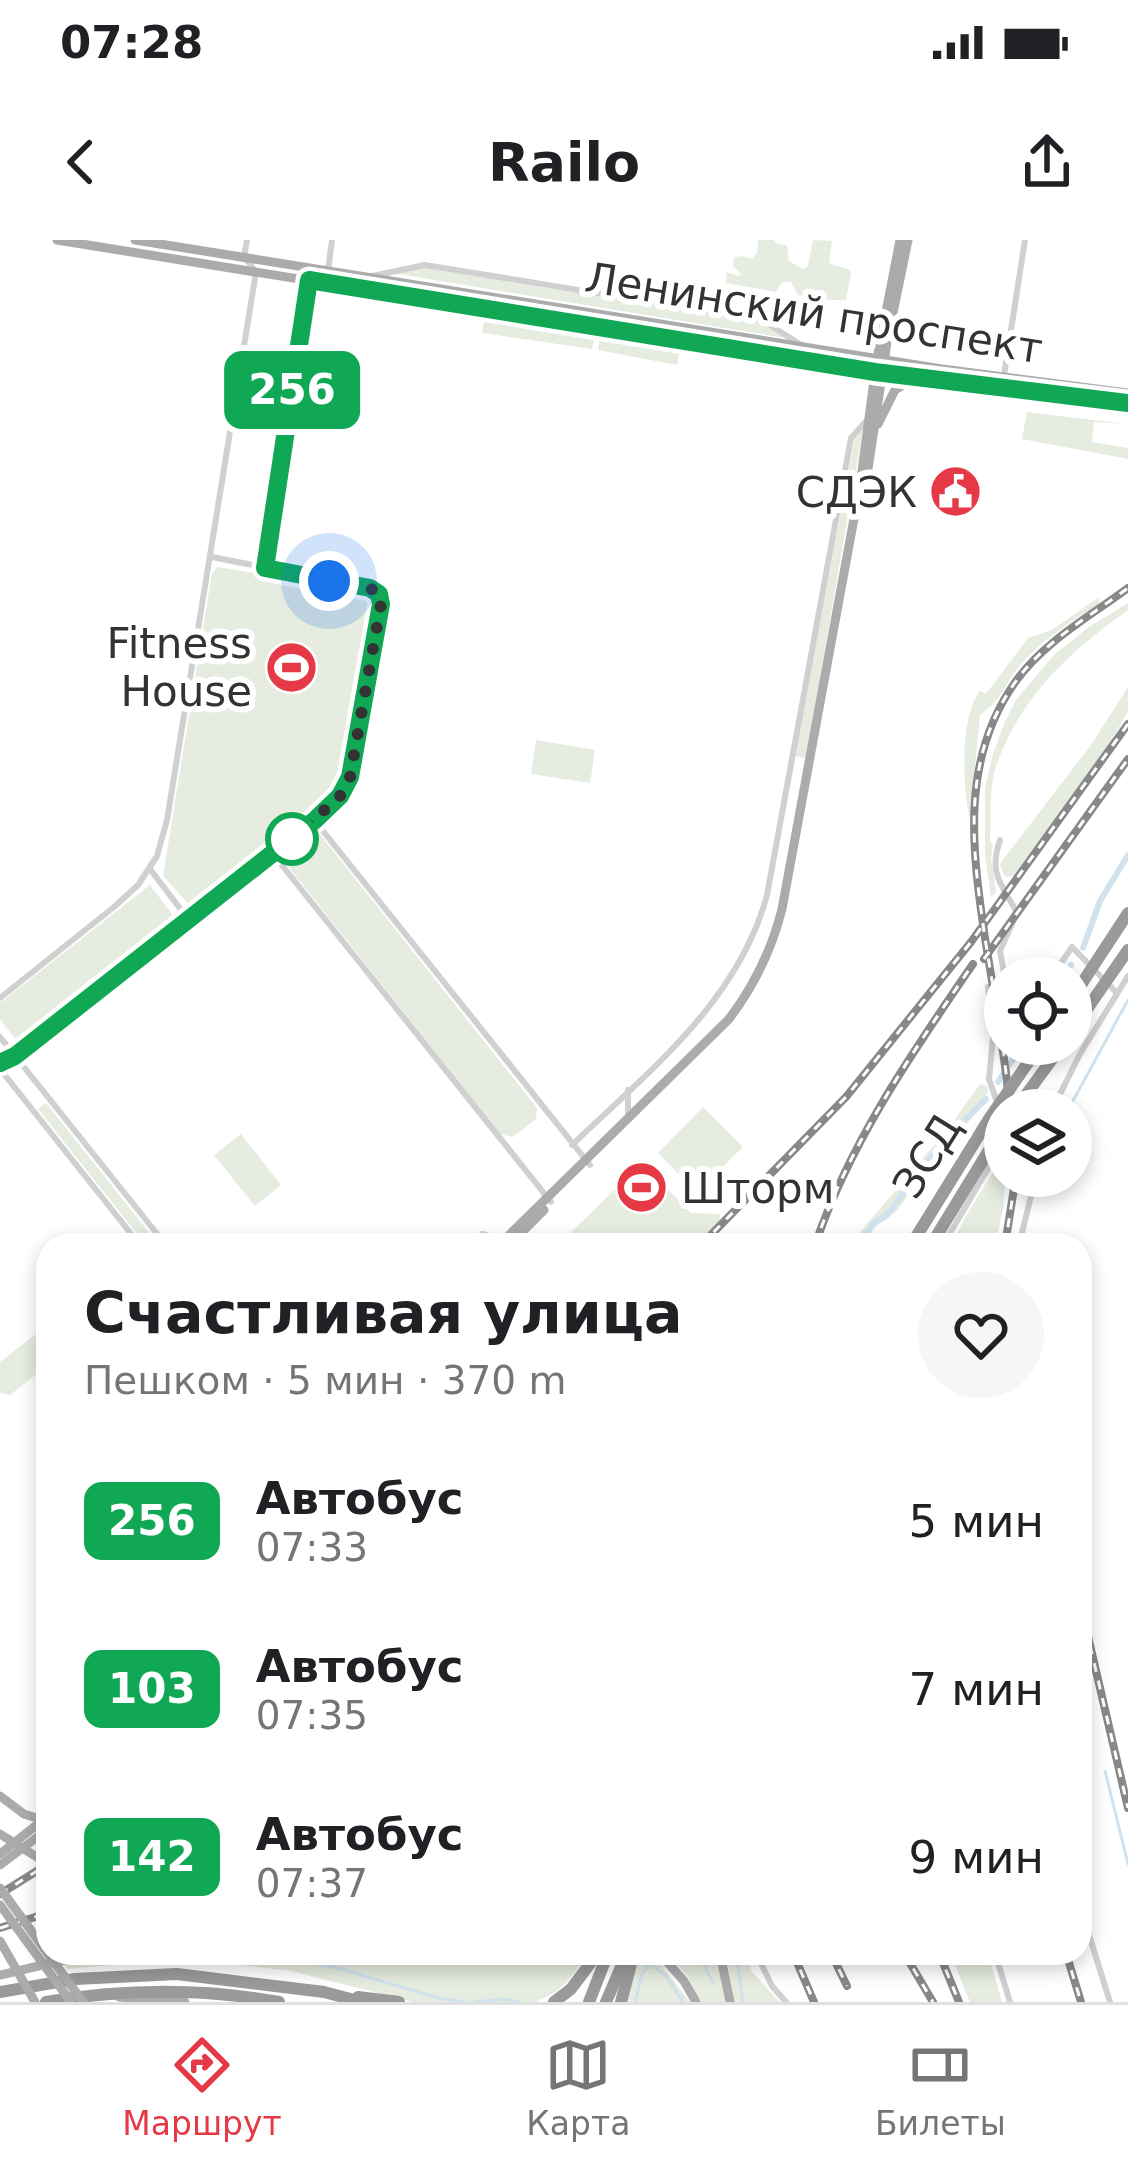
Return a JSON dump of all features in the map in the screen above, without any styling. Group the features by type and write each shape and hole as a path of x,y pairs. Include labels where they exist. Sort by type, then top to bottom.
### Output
{"highway":[{"path":"1092,968 1128,913"},
{"path":"1092,1002 1128,950"},
{"name":"ЗСД","path":"918,1233 1026,1065"},
{"name":"ЗСД","path":"938,1233 984,1158"},
{"path":"554,2002 589,1965"},
{"path":"590,2002 604,1965"},
{"path":"606,2002 624,1965"},
{"path":"620,2002 628,1965"},
{"path":"0,1992 75,1979 177,1974 399,2002"},
{"path":"46,2002 98,1994 203,1993 279,2002"},
{"path":"339,1995 362,2002"}],"main road":[{"name":"Ленинский проспект","path":"57,240 256,272 328,271 368,277 1128,404"},
{"name":"Ленинский проспект","path":"135,240 878,372 1128,393"},
{"path":"514,1233 736,1019 760,982 778,940 788,909 904,240"},
{"path":"256,272 258,260"},
{"path":"588,1162 735,1012 776,931 872,424 895,390 915,377"},
{"path":"0,1796 36,1818"},
{"path":"0,1853 36,1829"},
{"path":"0,1865 36,1831"},
{"path":"0,1834 36,1856"},
{"path":"0,1888 36,1937"},
{"path":"0,1905 36,1954"},
{"path":"0,1941 35,2002"},
{"path":"0,1975 42,1965"},
{"path":"44,1965 71,2002"},
{"path":"56,1965 83,2002"},
{"path":"670,1965 696,2002"},
{"path":"722,1965 730,2002"},
{"path":"98,1994 185,2002"}],"street":[{"path":"186,240 197,250"},
{"path":"0,998 114,908 150,869 161,845 256,272 244,257 247,240"},
{"path":"328,271 332,240"},
{"path":"1002,383 1025,240"},
{"path":"368,277 418,265 472,273 762,320 804,347"},
{"path":"265,568 310,274"},
{"path":"572,1144 712,1006 756,927 766,895 850,438 872,424"},
{"path":"155,1233 0,1065 273,854 340,796 350,777 381,598 370,588 211,557"},
{"path":"315,820 588,1162"},
{"path":"1000,840 996,876 1017,913 1001,957"},
{"path":"273,854 549,1200"},
{"path":"150,869 188,919"},
{"path":"756,927 782,908"},
{"path":"1092,967 1117,993"},
{"path":"1063,1089 1128,976"},
{"path":"0,1037 39,1102 132,1233"},
{"path":"950,1233 996,1155 987,1126 998,1105 989,1079 990,1065"},
{"path":"628,1090 628,1120"},
{"path":"1022,1233 1031,1197"},
{"path":"1092,1944 1110,2002"},
{"path":"762,1965 786,2002"},
{"path":"999,1965 1010,2002"}],"shaded area":[{"path":"758,240 787,245 789,261 803,269 808,266 813,240 832,241 829,263 851,273 846,300 798,295 791,282 782,282 776,292 726,283 727,272 741,274 733,266 734,258 752,259"},
{"path":"424,268 761,323 785,338 392,273"},
{"path":"485,314 595,332 592,349 482,333"},
{"path":"601,333 680,346 677,365 598,350"},
{"path":"1027,412 1125,424 1094,422 1092,442 1128,448 1128,459 1022,439"},
{"path":"863,429 806,758 795,756 855,437"},
{"path":"218,567 375,593 377,602 349,765 337,792 192,908 163,876 212,573"},
{"path":"1099,597 1099,604 1030,654 980,715 970,819 964,753 969,717 980,691 986,694 1028,638 1052,630"},
{"path":"1128,603 1128,610 1049,678 1006,741 991,793 996,892 991,897 985,855 985,789 1004,724 1016,700 1055,654"},
{"path":"1128,687 1128,712 1102,756 1018,870 1005,877 1002,861 1091,745"},
{"path":"536,740 595,750 590,783 531,774"},
{"path":"319,833 537,1108 536,1119 513,1137 500,1134 284,861"},
{"path":"150,885 178,922 20,1045 0,1019 0,1003"},
{"path":"980,1084 987,1086 972,1117 896,1212 871,1233 859,1233"},
{"path":"46,1103 149,1233 136,1233 38,1109"},
{"path":"703,1107 743,1147 697,1192 658,1153"},
{"path":"241,1134 281,1185 255,1206 214,1155"},
{"name":"Шторм","path":"642,1163 691,1213 720,1214 719,1225 711,1233 570,1233"},
{"path":"984,1187 984,1197 1004,1197 998,1233 957,1233"},
{"path":"36,1334 36,1374 10,1395 0,1393 0,1362"},
{"path":"64,1965 112,1965 68,1969"},
{"path":"242,1965 580,1965 557,1991 536,2002 413,2002 291,1971"},
{"path":"637,1965 661,1965 690,2002 626,2002"},
{"path":"678,1965 719,1965 725,2002 701,2002"},
{"path":"728,1965 749,1965 780,2002 734,2002"},
{"path":"955,1965 991,1965 1002,2002 970,2002"}],"waterway":[{"path":"1083,948 1100,901 1128,855"},
{"path":"1079,1089 1128,1000"},
{"path":"998,1082 1009,1065"},
{"path":"866,1233 984,1101"},
{"path":"1105,1771 1128,1864"},
{"path":"322,1965 465,2002"},
{"path":"635,2002 648,1965"},
{"path":"652,1965 666,1976 683,2002"},
{"path":"704,1965 713,1983"},
{"path":"738,1965 743,2002"},
{"path":"475,2002 518,2002"}],"railway":[{"path":"1007,1089 976,871 978,773 998,711 1016,681 1068,630 1128,588"},
{"path":"713,1233 846,1097 971,942 1128,724"},
{"path":"985,957 1128,759"},
{"path":"819,1233 864,1134 973,964"},
{"path":"1007,1233 1013,1197"},
{"path":"1092,1654 1128,1808"},
{"path":"0,1894 36,1872"},
{"path":"0,1928 36,1917"},
{"path":"798,1965 814,2002"},
{"path":"837,1965 847,1986"},
{"path":"911,1965 933,2002"},
{"path":"944,1965 959,2002"},
{"path":"1070,1965 1081,2002"}],"bus line":[{"name":"256","path":"0,1063 15,1056 315,820 340,796 350,777 379,594 370,588 265,568 309,280 875,372 1128,403"}],"place":[{"name":"СДЭК","path":"956,492"},
{"name":"Fitness House","path":"291,667"},
{"name":"Шторм","path":"642,1188"}],"route":[{"path":"292,839 340,796 350,777 381,604 375,590 329,581"}]}
